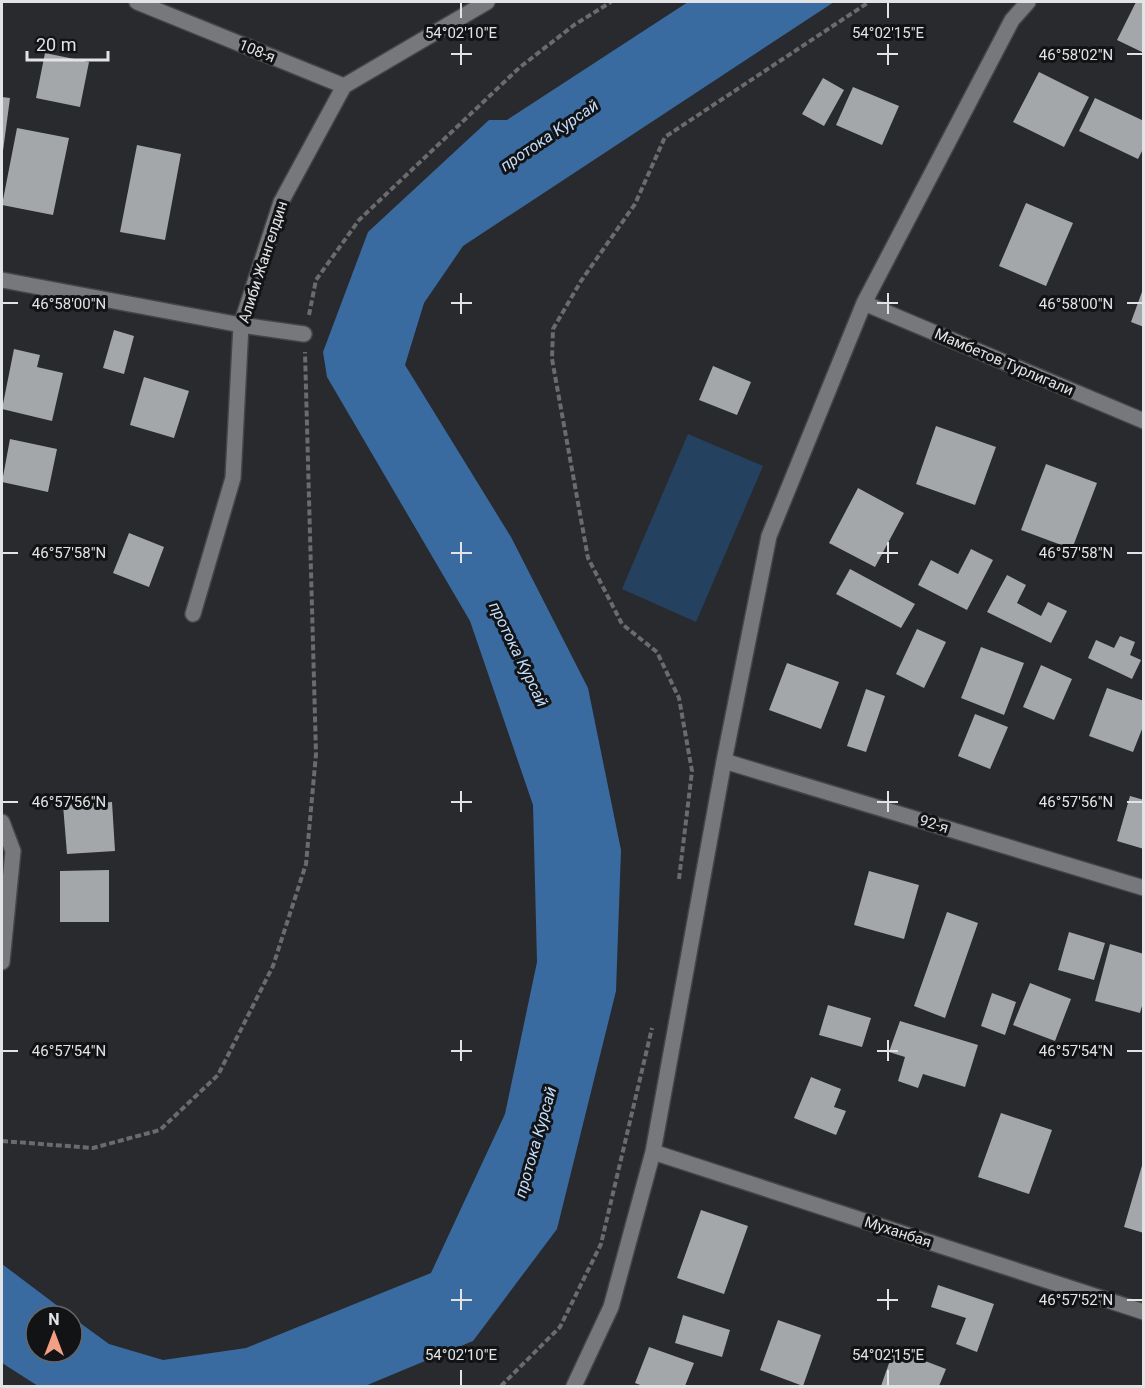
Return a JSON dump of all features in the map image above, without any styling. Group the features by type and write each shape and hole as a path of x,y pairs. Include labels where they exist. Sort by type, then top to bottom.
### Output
{"street":[{"name":"108-я","path":"137,2 344,86"},
{"path":"344,86 487,2"},
{"path":"574,1386 611,1307 653,1152 724,761 769,536 864,303 1012,20 1028,2"},
{"name":"Алиби Жангелдин","path":"193,614 233,478 241,325 282,202 344,86"},
{"path":"2,280 241,325 304,334"},
{"name":"Мамбетов Турлигали","path":"864,303 1143,421"},
{"name":"92-я","path":"724,761 1143,888"},
{"path":"2,822 13,851 2,962"},
{"name":"Муханбая","path":"653,1152 1143,1312"}],"path":[{"path":"2,1141 93,1148 160,1131 218,1075 273,966 306,864 316,754 304,334 316,280 359,220 519,68 574,25 611,2"},
{"path":"678,889 692,771 679,698 657,652 622,624 588,558 552,359 553,329 581,281 635,204 665,137 869,2"},
{"path":"501,1386 560,1327 601,1244 652,1028"}],"shaded area":[{"path":"688,434 763,466 696,622 622,589"}],"water":[{"name":"протока Курсай","path":"688,2 834,2 463,246 424,303 405,365 511,537 588,688 621,850 616,991 557,1229 473,1341 365,1386 38,1386 2,1363 2,1264 55,1304 24,1304 24,1364 84,1364 84,1326 109,1344 163,1360 246,1348 431,1273 505,1114 537,962 533,805 470,621 327,377 323,352 368,232 489,120 507,120"}],"building":[{"path":"1136,2 1144,2 1144,53 1117,40"},
{"path":"45,53 89,62 80,107 36,98"},
{"path":"1039,72 1089,97 1064,147 1013,122"},
{"path":"823,78 844,90 824,126 802,114"},
{"path":"853,87 899,106 882,145 836,125"},
{"path":"2,97 10,98 3,151 2,151"},
{"path":"1095,98 1144,121 1144,147 1138,159 1079,131"},
{"path":"17,128 69,138 53,215 2,205"},
{"path":"137,145 181,154 165,240 120,232"},
{"path":"1026,203 1073,223 1046,286 999,266"},
{"path":"1144,289 1144,327 1131,322"},
{"path":"114,330 134,336 124,374 103,368"},
{"path":"14,349 40,355 37,367 63,373 52,421 2,409"},
{"path":"713,366 751,382 737,415 699,400"},
{"path":"144,377 189,391 174,438 130,425"},
{"path":"936,426 996,447 975,505 916,484"},
{"path":"10,439 57,449 48,492 2,482"},
{"path":"1046,464 1097,483 1072,549 1021,530"},
{"path":"858,488 904,513 875,567 829,543"},
{"path":"129,533 164,547 149,587 113,573"},
{"path":"971,549 993,560 967,610 918,585 931,560 958,574"},
{"path":"850,569 915,604 901,628 836,594"},
{"path":"1007,575 1026,585 1017,603 1041,616 1048,602 1067,611 1051,643 987,612"},
{"path":"917,629 946,642 924,688 896,674"},
{"path":"1120,636 1135,642 1130,655 1141,660 1132,679 1088,658 1096,640 1114,648"},
{"path":"981,647 1024,663 1004,715 961,698"},
{"path":"787,663 839,682 821,729 769,710"},
{"path":"1041,665 1072,679 1054,720 1023,707"},
{"path":"1107,688 1144,701 1144,724 1133,752 1089,736"},
{"path":"866,689 885,696 866,752 847,746"},
{"path":"975,714 1008,727 990,769 958,756"},
{"path":"1130,796 1144,800 1144,849 1117,841"},
{"path":"112,802 115,851 67,854 63,805"},
{"path":"109,870 109,922 60,922 60,871"},
{"path":"869,871 919,885 904,939 854,925"},
{"path":"947,912 978,923 945,1018 914,1006"},
{"path":"1069,932 1105,943 1094,980 1058,970"},
{"path":"1110,944 1144,954 1144,999 1140,1013 1095,1001"},
{"path":"1030,983 1071,999 1055,1041 1013,1025"},
{"path":"992,993 1016,1002 1005,1035 981,1026"},
{"path":"828,1005 871,1018 862,1047 819,1035"},
{"path":"900,1021 978,1045 965,1087 923,1074 918,1088 898,1081 905,1057 889,1052"},
{"path":"811,1077 841,1089 834,1107 846,1111 836,1135 794,1118"},
{"path":"1001,1113 1052,1130 1029,1194 978,1177"},
{"path":"1144,1162 1144,1233 1124,1227"},
{"path":"701,1210 748,1226 724,1294 677,1278"},
{"path":"938,1285 994,1304 977,1352 956,1344 966,1318 931,1307"},
{"path":"683,1315 730,1330 722,1357 675,1343"},
{"path":"778,1320 821,1335 803,1386 760,1370"},
{"path":"649,1347 694,1363 685,1386 643,1386 635,1383"},
{"path":"894,1349 946,1369 939,1386 881,1386"}]}
